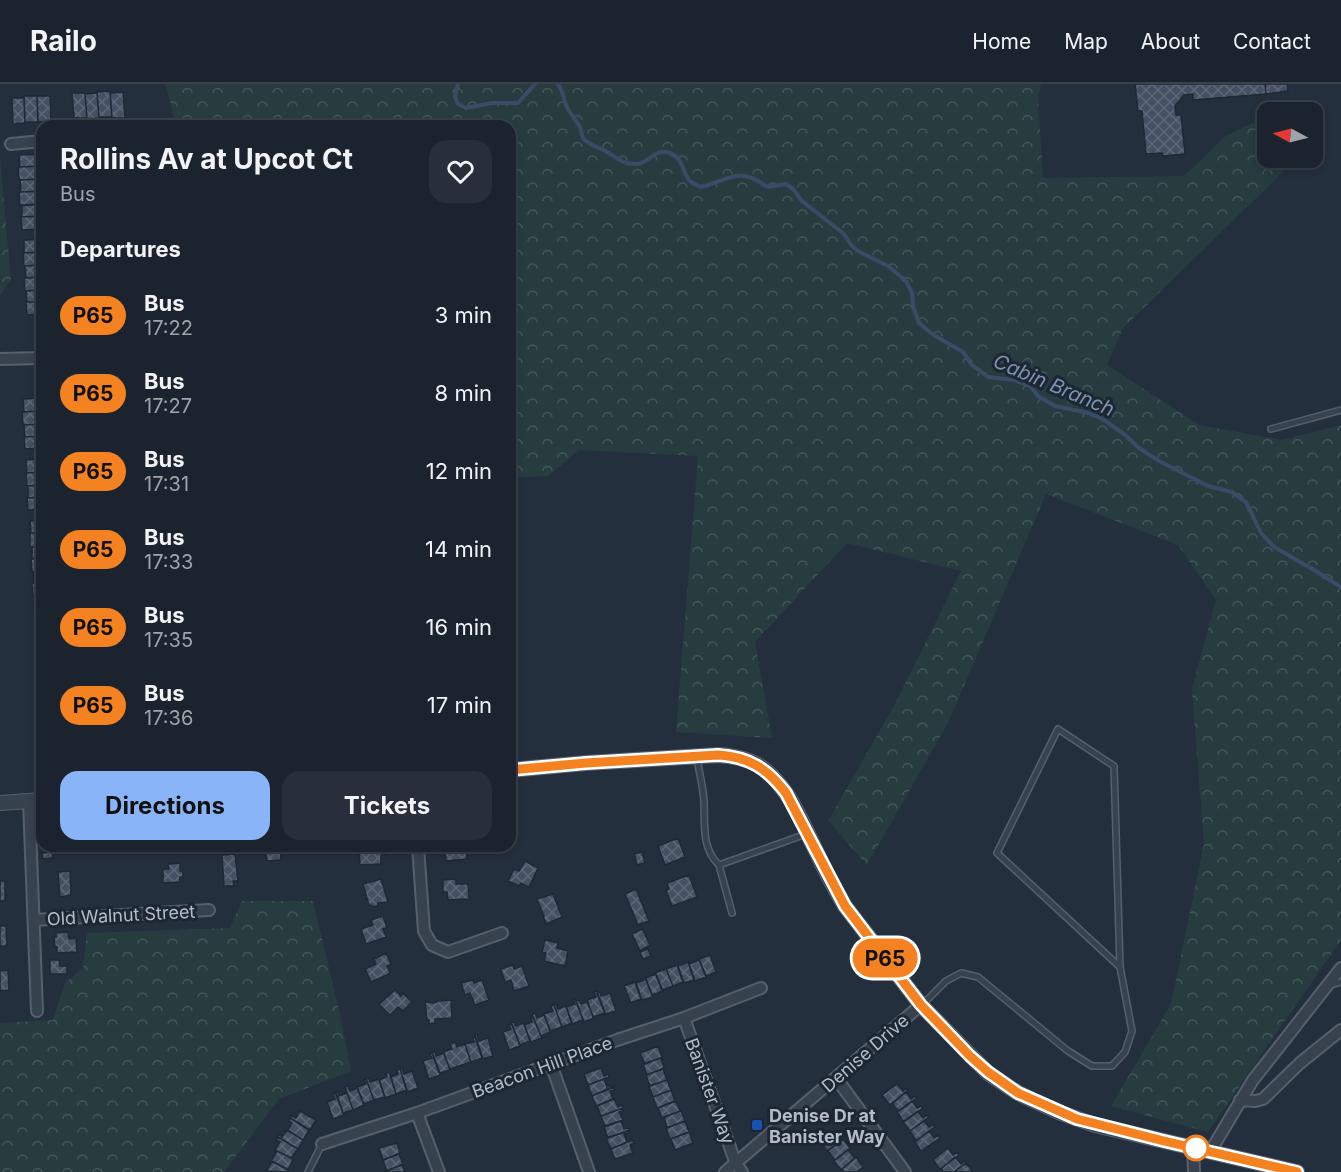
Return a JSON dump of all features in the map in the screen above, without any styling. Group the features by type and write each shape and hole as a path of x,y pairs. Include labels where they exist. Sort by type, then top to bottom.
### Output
{"street":[{"path":"11,144 36,142"},
{"path":"0,359 36,358"},
{"path":"516,769 718,755 737,757 758,765 786,793 845,906 921,1005 988,1072 1018,1093 1077,1119 1297,1172"},
{"path":"0,803 36,801 34,920 37,1011"},
{"path":"418,852 424,931 432,945 448,952 502,933"},
{"name":"Old Walnut Street","path":"34,920 209,910"},
{"path":"1210,1152 1253,1080 1341,968"},
{"name":"Beacon Hill Place","path":"322,1144 417,1113 616,1040 684,1018 761,988"},
{"name":"Denise Drive","path":"725,1172 739,1168 836,1078 921,1005"},
{"name":"Banister Way","path":"684,1018 739,1168"},
{"path":"1240,1100 1263,1099 1300,1063 1341,1030"},
{"path":"551,1064 589,1172"},
{"path":"836,1078 905,1172"},
{"path":"417,1113 439,1172"},
{"path":"1193,1147 1194,1172"}],"lane":[{"path":"1271,429 1341,410"},
{"path":"921,1005 946,981 961,973 978,977 1068,1051 1092,1065 1112,1066 1125,1052 1132,1030 1120,967 1113,766 1058,729 997,853 1120,967"},
{"path":"697,756 704,802 707,847 714,861 719,865 732,913"},
{"path":"719,865 807,833"},
{"path":"1328,985 1341,982"},
{"path":"308,1172 322,1144"}],"green space":[{"path":"164,84 1041,84 1038,98 1043,178 1184,176 1226,136 1257,121 1257,168 1287,168 1123,328 1107,365 1199,425 1282,440 1341,425 1341,940 1208,1132 1111,1106 1171,1004 1204,844 1192,689 1216,600 1178,545 1046,494 948,723 867,865 828,821 895,704 961,571 847,543 755,642 772,738 676,732 698,456 579,450 548,476 516,478 516,120 175,120"},
{"path":"0,158 11,280 0,295"},
{"path":"242,901 313,901 351,1071 279,1099 224,1172 0,1172 0,1023 53,1020 65,983 83,968 87,933 230,928"}],"building":[{"path":"1135,84 1265,84 1266,94 1193,100 1193,94 1184,95 1175,106 1176,115 1181,115 1185,154 1163,156 1162,153 1146,154 1142,111 1138,111"},
{"path":"1265,84 1287,84 1288,91 1266,94"},
{"path":"110,91 112,118 99,118 97,92"},
{"path":"123,92 125,118 112,118 110,93"},
{"path":"72,93 85,93 87,119 74,118"},
{"path":"97,93 99,118 87,119 85,94"},
{"path":"24,96 37,96 38,120 25,123"},
{"path":"37,96 50,96 51,120 38,120"},
{"path":"12,98 24,98 25,123 13,124"},
{"path":"36,154 36,166 20,167 19,155"},
{"path":"36,166 36,179 19,180 18,167"},
{"path":"36,179 36,191 21,192 20,180"},
{"path":"36,191 36,205 20,206 19,192"},
{"path":"36,204 36,216 22,217 22,205"},
{"path":"36,216 36,229 22,230 21,217"},
{"path":"36,239 36,252 24,253 24,240"},
{"path":"36,252 36,265 24,266 23,253"},
{"path":"36,265 36,277 26,278 25,266"},
{"path":"36,277 36,290 25,291 24,278"},
{"path":"36,290 36,302 27,302 26,291"},
{"path":"36,302 36,314 27,315 26,303"},
{"path":"36,398 36,411 24,412 23,399"},
{"path":"36,411 36,424 23,425 22,412"},
{"path":"36,424 36,436 25,437 24,425"},
{"path":"36,436 36,448 25,449 24,437"},
{"path":"36,459 36,472 27,473 26,460"},
{"path":"36,472 36,485 27,486 26,473"},
{"path":"36,485 36,497 28,498 28,486"},
{"path":"36,497 36,509 28,510 27,498"},
{"path":"36,520 36,533 31,533 30,521"},
{"path":"30,533 36,533 36,546 30,547"},
{"path":"32,547 36,547 36,559 32,559"},
{"path":"31,559 36,559 36,572 32,572"},
{"path":"33,572 36,572 36,583 34,583"},
{"path":"32,583 36,583 36,596 33,596"},
{"path":"678,838 685,857 665,865 658,846"},
{"path":"52,852 53,858 43,859 42,853"},
{"path":"266,852 280,852 281,860 267,861"},
{"path":"359,852 385,852 385,855 381,855 381,864 360,865"},
{"path":"445,852 466,852 467,859 446,861"},
{"path":"642,852 645,863 637,865 634,854"},
{"path":"235,854 238,881 233,881 234,886 224,886 222,855"},
{"path":"525,861 538,868 529,887 508,881 514,869 519,871"},
{"path":"180,863 183,877 180,877 180,882 163,883 163,869 169,869 168,864"},
{"path":"70,871 71,895 60,897 58,872"},
{"path":"689,875 697,897 672,906 666,890 669,889 667,883"},
{"path":"381,879 388,902 378,903 374,907 369,906 363,884"},
{"path":"456,879 456,884 468,884 469,899 448,900 447,892 443,892 443,880"},
{"path":"0,881 5,881 5,901 0,901"},
{"path":"636,889 649,921 638,925 625,894"},
{"path":"553,894 562,917 546,924 537,899"},
{"path":"383,916 387,928 383,929 386,937 366,944 361,929 373,925 371,920"},
{"path":"0,926 6,926 7,946 0,946"},
{"path":"643,930 650,945 640,951 632,934"},
{"path":"68,932 69,939 76,938 77,952 57,953 54,937 56,933"},
{"path":"545,940 558,943 557,948 568,951 565,966 544,961 546,953 542,952"},
{"path":"648,949 651,956 643,959 640,952"},
{"path":"386,953 391,964 387,966 389,974 371,982 365,969 376,964 374,959"},
{"path":"710,955 716,972 706,976 699,959"},
{"path":"50,960 59,960 60,966 67,966 67,974 50,974"},
{"path":"699,960 706,977 695,981 689,964"},
{"path":"688,962 694,980 684,983 678,966"},
{"path":"513,965 514,969 522,966 529,986 514,991 511,980 505,982 501,969"},
{"path":"677,965 683,982 673,986 666,969"},
{"path":"666,969 673,986 662,990 655,973"},
{"path":"8,970 9,990 0,991 0,971"},
{"path":"656,974 663,991 652,995 645,978"},
{"path":"646,979 653,997 642,1000 636,983"},
{"path":"473,980 474,983 482,980 489,1000 475,1005 470,993 465,995 461,983"},
{"path":"635,982 641,999 631,1003 624,986"},
{"path":"395,990 401,996 403,993 412,1002 403,1011 398,1007 390,1015 379,1004"},
{"path":"597,991 605,1013 593,1017 587,1000 596,997 594,992"},
{"path":"600,992 601,996 610,993 616,1011 605,1014 597,993"},
{"path":"575,999 583,1020 572,1024 566,1007 575,1004 573,1000"},
{"path":"451,1000 452,1018 435,1019 435,1023 429,1024 425,1002"},
{"path":"579,1000 581,1004 587,1002 594,1018 584,1022 576,1001"},
{"path":"556,1004 558,1009 566,1006 572,1023 562,1027 554,1005"},
{"path":"554,1005 562,1027 550,1031 544,1014 553,1011 551,1006"},
{"path":"535,1013 537,1018 544,1015 551,1032 541,1036 532,1015"},
{"path":"531,1017 542,1038 531,1042 524,1025 532,1022"},
{"path":"514,1022 516,1026 524,1023 530,1041 520,1045 511,1023"},
{"path":"512,1024 520,1046 509,1050 503,1032 511,1029 509,1025"},
{"path":"477,1034 479,1041 488,1038 493,1056 483,1059 475,1035"},
{"path":"475,1037 482,1058 471,1062 465,1044 474,1042"},
{"path":"455,1042 457,1047 465,1044 471,1062 450,1069 443,1052 452,1049 450,1044"},
{"path":"658,1046 662,1057 645,1064 640,1053"},
{"path":"432,1052 435,1052 436,1056 444,1053 450,1070 440,1073"},
{"path":"432,1053 440,1075 429,1079 423,1061 432,1058 430,1054"},
{"path":"661,1058 664,1068 647,1075 643,1064"},
{"path":"402,1068 404,1074 412,1071 418,1088 407,1092 400,1069"},
{"path":"601,1068 604,1076 608,1074 609,1077 588,1085 584,1074"},
{"path":"400,1069 407,1090 396,1094 391,1077 398,1074 397,1070"},
{"path":"663,1069 667,1080 650,1086 646,1075"},
{"path":"389,1072 396,1094 385,1098 379,1080 387,1077 386,1073"},
{"path":"369,1078 370,1082 379,1079 385,1097 374,1100 366,1079"},
{"path":"366,1079 374,1100 364,1104 357,1087 366,1084 364,1080"},
{"path":"604,1079 607,1087 611,1085 612,1087 592,1096 588,1085"},
{"path":"667,1080 671,1090 653,1097 649,1086"},
{"path":"897,1084 903,1091 906,1088 908,1090 890,1105 882,1095"},
{"path":"348,1086 350,1091 357,1088 364,1105 353,1110 345,1087"},
{"path":"614,1087 615,1090 610,1091 613,1099 596,1106 592,1096"},
{"path":"671,1090 675,1101 657,1108 653,1097"},
{"path":"335,1092 338,1092 339,1096 347,1093 353,1110 343,1113"},
{"path":"906,1092 911,1099 915,1096 917,1098 899,1111 893,1103"},
{"path":"336,1093 344,1115 333,1119 327,1102 335,1099 333,1094"},
{"path":"614,1099 618,1107 622,1105 623,1108 601,1116 597,1106"},
{"path":"676,1101 680,1111 662,1118 658,1108"},
{"path":"912,1101 917,1108 921,1106 923,1108 904,1122 897,1112"},
{"path":"623,1108 623,1111 619,1112 623,1120 605,1126 601,1116"},
{"path":"300,1111 316,1120 310,1130 290,1118 291,1115 296,1118"},
{"path":"681,1111 685,1121 667,1128 664,1117"},
{"path":"918,1111 923,1118 927,1115 929,1117 910,1131 903,1122"},
{"path":"290,1118 309,1130 303,1140 288,1130 292,1123 288,1121"},
{"path":"621,1121 624,1129 629,1128 630,1130 608,1138 604,1127"},
{"path":"685,1121 689,1132 670,1139 666,1128"},
{"path":"924,1121 929,1127 933,1124 935,1127 917,1140 910,1131"},
{"path":"287,1130 303,1140 298,1149 278,1137 279,1135 282,1137"},
{"path":"628,1131 629,1133 624,1134 627,1142 611,1149 606,1138"},
{"path":"835,1131 842,1140 827,1151 821,1142"},
{"path":"929,1131 934,1138 938,1135 940,1138 921,1151 915,1142"},
{"path":"689,1132 693,1143 675,1150 671,1139"},
{"path":"278,1137 298,1149 291,1158 275,1150 280,1142 276,1140"},
{"path":"843,1139 850,1148 835,1160 828,1151"},
{"path":"632,1140 634,1143 630,1145 633,1153 615,1159 611,1149"},
{"path":"397,1143 400,1153 383,1160 379,1148"},
{"path":"948,1148 953,1155 957,1152 959,1155 940,1169 933,1160"},
{"path":"848,1150 855,1158 841,1170 834,1161"},
{"path":"277,1151 293,1159 288,1170 271,1161"},
{"path":"399,1154 403,1164 387,1171 383,1160"},
{"path":"856,1157 863,1167 856,1172 844,1172 842,1169"},
{"path":"955,1157 961,1164 964,1161 966,1163 954,1172 943,1172 942,1168"},
{"path":"272,1161 289,1170 287,1172 267,1171"},
{"path":"966,1163 973,1172 954,1172"},
{"path":"402,1165 405,1172 385,1171"}],"waterway":[{"name":"Cabin Branch","path":"458,84 455,97 458,104 466,108 492,103 518,103 535,84"},
{"name":"Cabin Branch","path":"558,84 568,108 581,129 583,138 617,159 632,164 641,163 660,152 670,153 678,159 688,179 700,187 734,176 749,177 767,187 786,184 802,201 844,234 858,251 888,266 906,281 912,293 913,306 919,323 932,334 963,352 972,365 988,377 1014,380 1030,386 1038,396 1055,406 1089,413 1104,420 1159,461 1208,486 1232,492 1246,502 1261,533 1274,547 1341,587"}],"bus line":[{"name":"P65","path":"516,769 718,755 737,757 758,765 786,793 845,906 921,1005 988,1072 1018,1093 1095,1125 1297,1172"}],"place":[{"name":"Denise Dr at Banister Way","path":"757,1125"}]}
